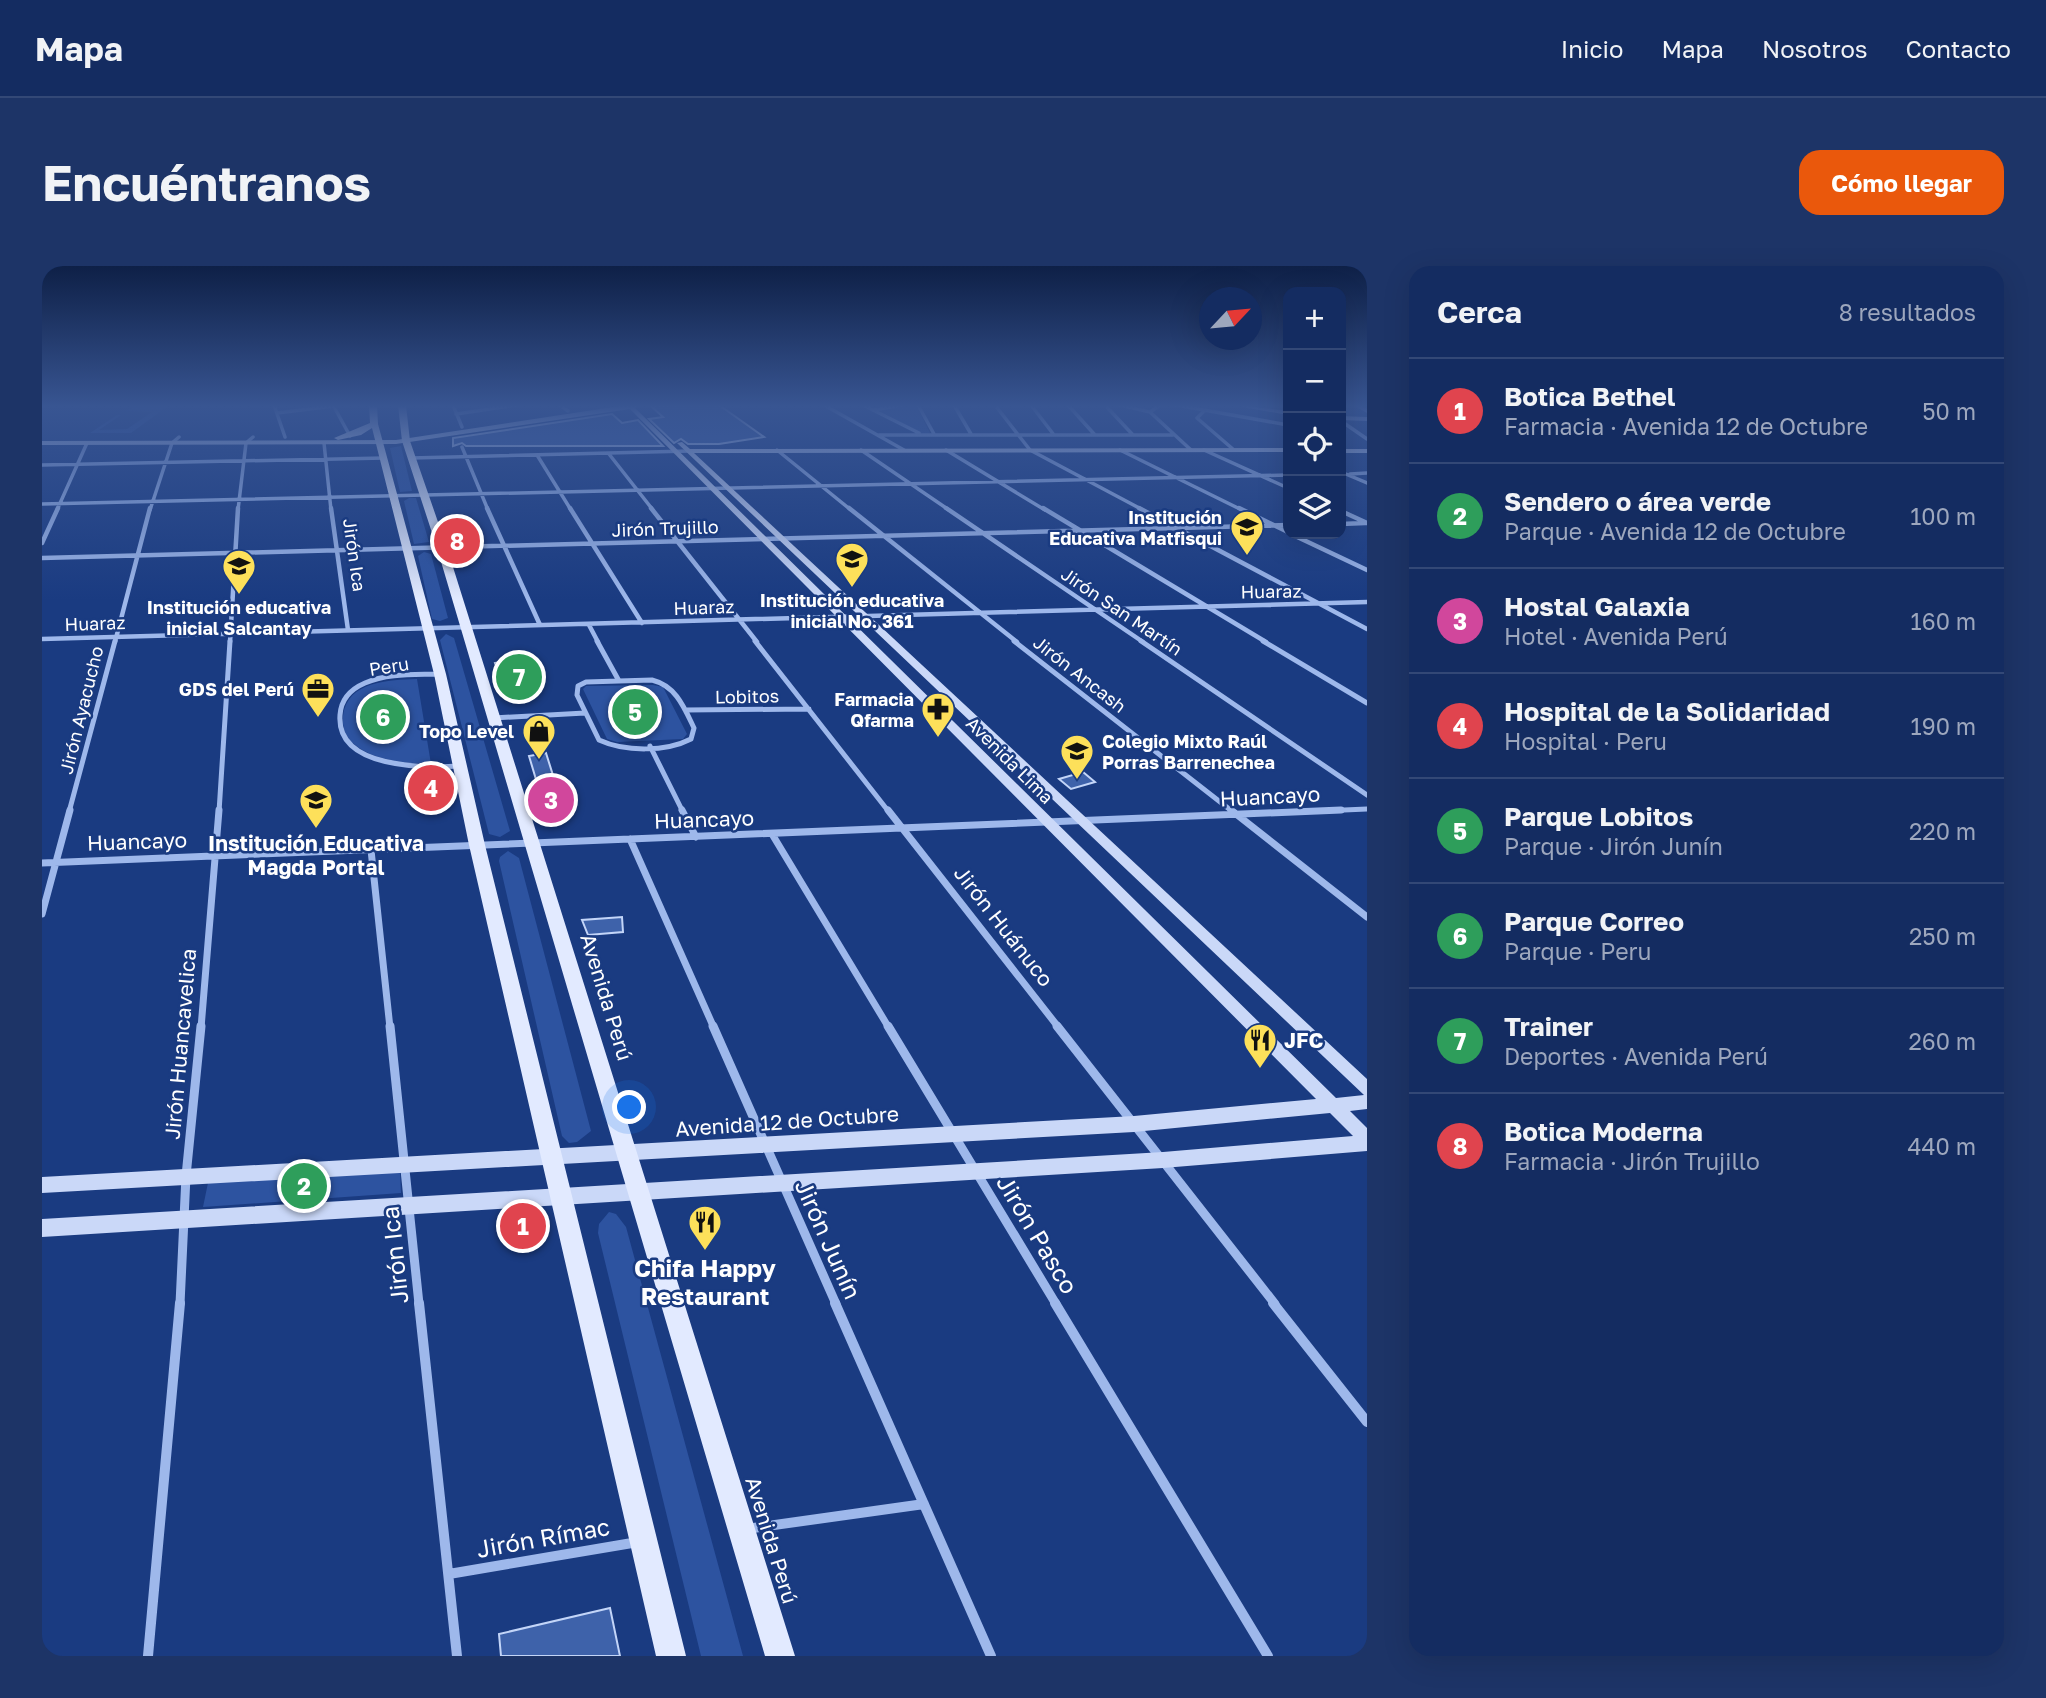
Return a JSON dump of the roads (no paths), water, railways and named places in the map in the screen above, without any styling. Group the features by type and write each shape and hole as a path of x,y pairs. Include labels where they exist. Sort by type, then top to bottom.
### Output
{"main road":[{"path":"387,470 440,674 478,845 671,1656"},
{"name":"Avenida Perú","path":"415,470 442,548 780,1656"},
{"name":"Avenida Lima","path":"694,470 1367,1141"},
{"name":"Avenida Lima","path":"709,470 1367,1089"},
{"name":"Avenida 12 de Octubre","path":"42,1185 1134,1124 1367,1102"},
{"path":"42,1228 1163,1160 1367,1141"}],"street":[{"path":"42,543 75,470"},
{"name":"Jirón Ayacucho","path":"42,914 114,636 163,470"},
{"name":"Jirón Huancavelica","path":"148,1656 185,1219 186,1176 216,856 242,470"},
{"name":"Jirón Ica","path":"327,470 348,630"},
{"path":"472,470 540,625"},
{"path":"546,470 642,623"},
{"name":"Jirón Huánuco","path":"622,470 1367,1422"},
{"name":"Jirón Ancash","path":"801,470 1367,917"},
{"name":"Jirón San Martín","path":"890,470 1367,795"},
{"path":"979,470 1367,703"},
{"path":"1068,470 1367,629"},
{"path":"1160,470 1283,530"},
{"path":"1248,470 1283,486"},
{"path":"1346,473 1367,473"},
{"path":"42,504 1283,475"},
{"path":"1346,475 1367,483"},
{"path":"1346,513 1367,523"},
{"path":"1346,524 1367,523"},
{"name":"Jirón Trujillo","path":"42,558 1283,525"},
{"path":"1302,539 1367,570"},
{"name":"Huaraz","path":"42,639 1367,602"},
{"path":"589,625 619,681"},
{"name":"Peru","path":"440,674 390,678 354,688 342,705 340,727 351,745 374,759 403,766 461,766"},
{"path":"586,682 663,682 674,690 685,710 694,728 690,741 679,745 619,747 605,744 596,736 577,695 578,686 586,682"},
{"name":"Lobitos","path":"685,710 809,709"},
{"path":"492,718 586,713"},
{"path":"650,746 696,837"},
{"name":"Huancayo","path":"42,863 1367,809"},
{"name":"Jirón Pasco","path":"772,834 1268,1656"},
{"name":"Jirón Junín","path":"630,839 991,1656"},
{"name":"Jirón Ica","path":"371,849 457,1656"},
{"path":"742,1530 924,1504"},
{"name":"Jirón Rímac","path":"449,1574 644,1541"}],"place":[{"name":"Botica Moderna","path":"457,541"},
{"name":"Institución Educativa Matfisqui","path":"1247,557"},
{"name":"Institución educativa inicial No. 361","path":"852,589"},
{"name":"Institución educativa inicial Salcantay","path":"239,596"},
{"name":"Trainer","path":"519,677"},
{"name":"Parque Lobitos","path":"635,712"},
{"name":"Parque Correo","path":"383,717"},
{"name":"GDS del Perú","path":"318,719"},
{"name":"Farmacia Qfarma","path":"938,739"},
{"name":"Topo Level","path":"539,761"},
{"name":"Colegio Mixto Raúl Porras Barrenechea","path":"1077,781"},
{"name":"Hospital de la Solidaridad","path":"431,788"},
{"name":"Hostal Galaxia","path":"551,800"},
{"name":"Institución Educativa Magda Portal","path":"316,830"},
{"name":"JFC","path":"1260,1070"},
{"name":"Sendero o área verde","path":"304,1186"},
{"name":"Botica Bethel","path":"523,1226"},
{"name":"Chifa Happy Restaurant","path":"705,1252"}]}
